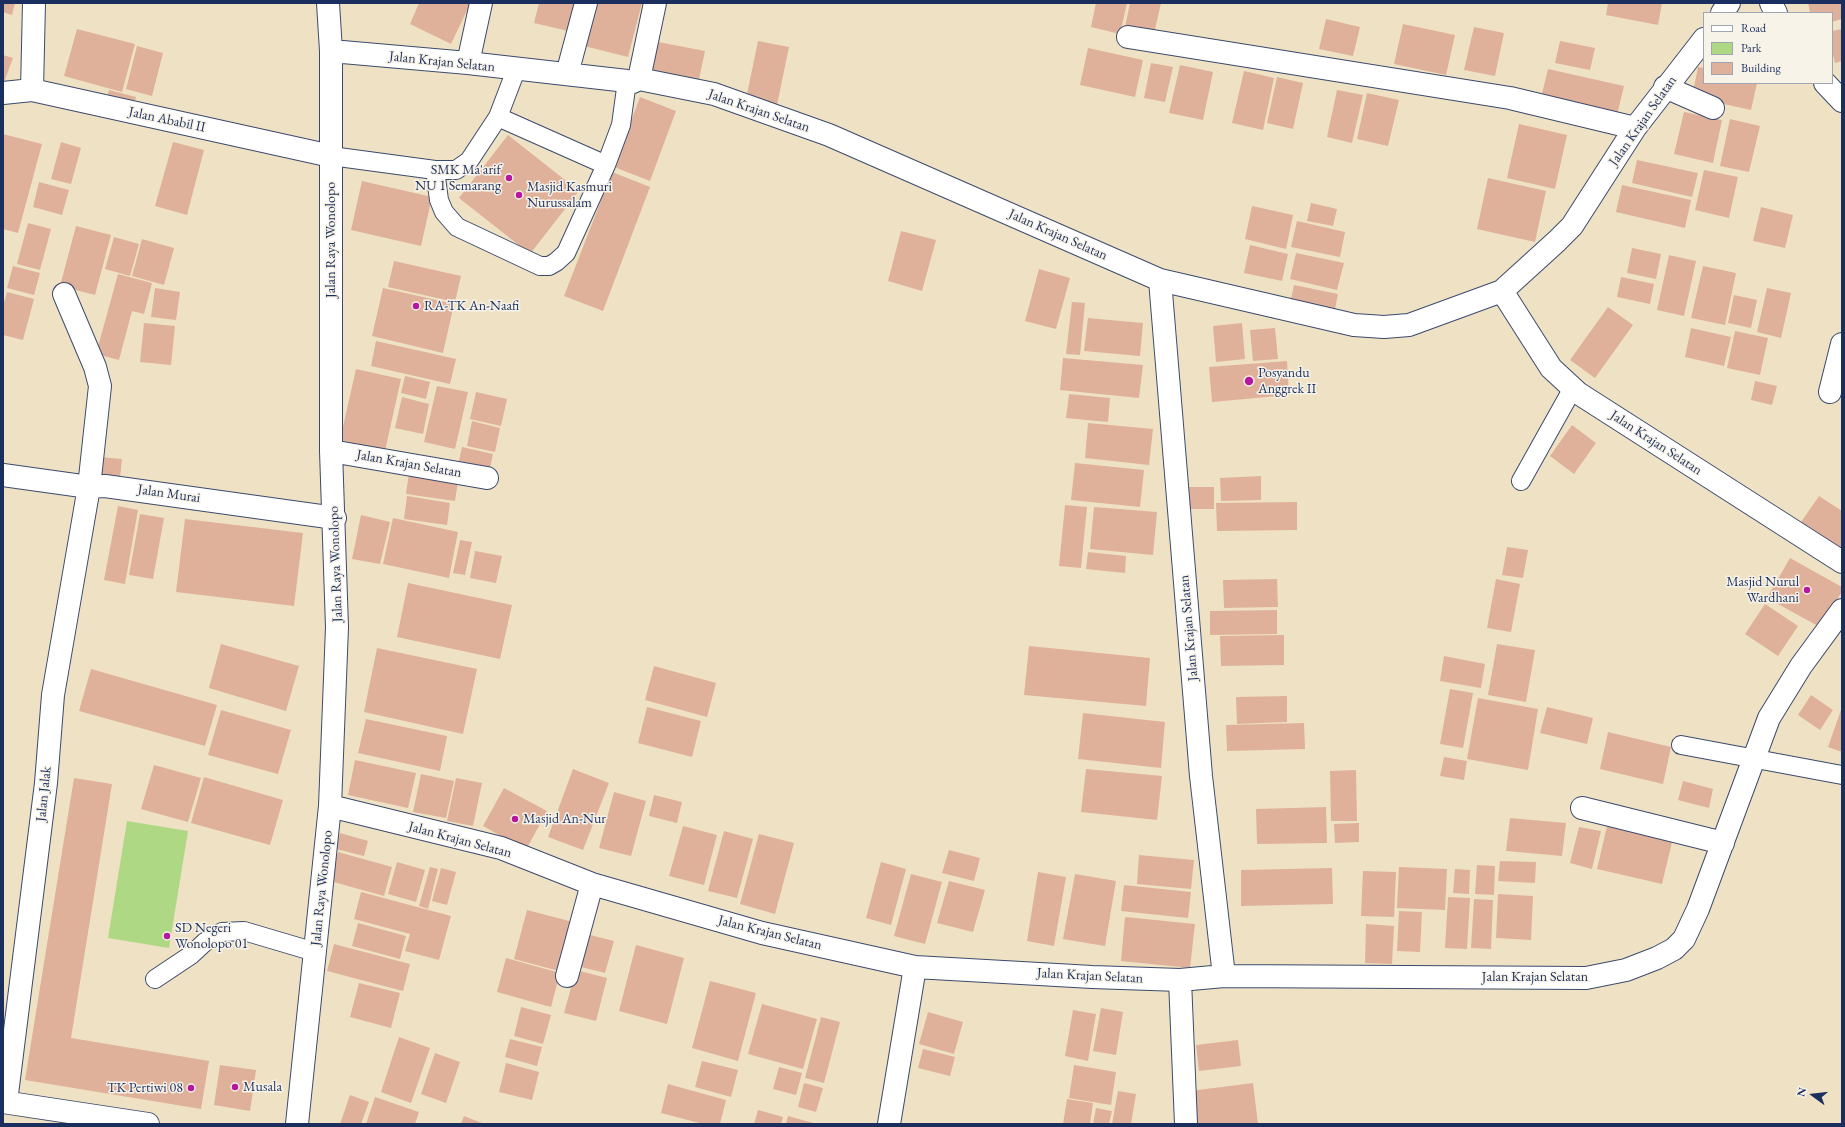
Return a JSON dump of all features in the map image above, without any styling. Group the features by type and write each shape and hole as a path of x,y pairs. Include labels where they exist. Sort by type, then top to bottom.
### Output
{"street":[{"path":"32,90 34,3"},
{"name":"Jalan Raya Wonolopo","path":"297,1124 330,806 337,627 335,518 331,451 331,51 328,3"},
{"path":"468,63 481,3"},
{"path":"567,74 586,3"},
{"path":"633,80 655,3"},
{"path":"1723,12 1729,3"},
{"path":"1771,3 1776,12"},
{"path":"1128,37 1510,98 1635,128"},
{"name":"Jalan Krajan Selatan","path":"331,51 468,63 516,70 633,80 714,94 829,135 1160,280 1354,326 1384,327 1409,325 1502,291 1572,226 1635,128 1665,87 1703,40"},
{"path":"1665,87 1713,108"},
{"name":"Jalan Ababil II","path":"3,93 32,90 331,156"},
{"name":"Jalan Krajan Selatan","path":"1160,280 1201,776 1224,976"},
{"name":"Jalan Krajan Selatan","path":"1502,291 1551,368 1573,388 1842,562"},
{"name":"Jalan Jalak","path":"4,1102 46,783 53,695 89,487 100,386 95,367 64,294"},
{"path":"1830,392 1842,344"},
{"name":"Jalan Krajan Selatan","path":"331,451 487,478"},
{"name":"Jalan Murai","path":"3,475 89,487 105,486 335,518"},
{"name":"Jalan Krajan Selatan","path":"330,806 501,848 592,884 762,932 915,967 1092,977 1180,980 1224,976 1586,978 1626,970 1657,958 1674,949 1684,938 1698,909 1752,760 1769,718 1790,681 1842,610"},
{"path":"1582,808 1723,843"},
{"path":"567,976 592,884"},
{"path":"889,1124 915,967"},
{"path":"1180,980 1186,1124"},
{"path":"4,1102 148,1124"}],"lane":[{"path":"331,156 435,170 456,170 469,161 498,117 516,70"},
{"path":"435,170 439,200 444,212 457,227 540,266 549,266 566,253 606,165 621,124 633,80"},
{"path":"498,117 606,165"},
{"path":"1521,481 1573,388"},
{"path":"1681,745 1752,760 1842,776"},
{"path":"155,979 191,955 205,942 222,932 244,931 315,952"}],"green space":[{"path":"127,821 188,831 169,948 108,938"}],"building":[{"path":"3,3 15,3 12,15 3,12"},
{"path":"419,3 470,4 451,44 410,24"},
{"path":"539,3 574,3 568,31 534,23"},
{"path":"594,3 642,3 628,57 584,46"},
{"path":"1096,3 1127,3 1120,34 1091,27"},
{"path":"1130,3 1161,3 1154,34 1125,27"},
{"path":"1608,3 1662,3 1658,25 1606,15"},
{"path":"1808,3 1842,3 1842,19 1833,22 1833,12 1810,12"},
{"path":"1326,19 1360,27 1353,56 1319,49"},
{"path":"1403,24 1455,35 1446,75 1394,64"},
{"path":"1474,27 1504,33 1495,76 1464,70"},
{"path":"77,29 135,44 122,92 64,76"},
{"path":"1842,29 1842,61 1835,63 1833,54 1833,31"},
{"path":"653,41 705,51 698,84 646,73"},
{"path":"758,41 789,47 777,105 746,99"},
{"path":"1560,41 1595,48 1590,70 1555,63"},
{"path":"137,46 163,53 152,96 126,89"},
{"path":"1088,48 1143,60 1135,97 1080,85"},
{"path":"3,55 13,58 3,85"},
{"path":"1151,63 1173,67 1165,102 1144,98"},
{"path":"1180,65 1213,72 1203,120 1169,113"},
{"path":"1698,67 1703,68 1703,84 1757,84 1751,110 1692,97"},
{"path":"1548,69 1624,86 1616,119 1540,102"},
{"path":"1244,71 1274,78 1263,130 1232,123"},
{"path":"1277,77 1303,83 1293,129 1267,123"},
{"path":"109,90 136,97 133,109 106,102"},
{"path":"1337,90 1363,95 1352,143 1327,137"},
{"path":"1367,93 1399,100 1388,146 1357,139"},
{"path":"640,97 676,111 650,181 614,167"},
{"path":"1684,112 1722,120 1713,163 1674,154"},
{"path":"1730,119 1760,126 1749,172 1720,166"},
{"path":"1519,124 1567,135 1555,189 1507,178"},
{"path":"3,134 42,144 18,233 3,229"},
{"name":"Masjid Kasmuri Nurussalam","path":"508,135 579,191 530,254 459,198"},
{"path":"61,142 81,148 71,184 51,179"},
{"path":"173,142 204,150 187,215 155,206"},
{"path":"1637,160 1698,173 1692,197 1632,183"},
{"path":"1704,170 1738,177 1729,218 1695,210"},
{"path":"612,172 650,187 603,311 564,296"},
{"path":"1488,178 1546,191 1535,242 1477,229"},
{"path":"362,181 432,197 421,246 351,230"},
{"path":"39,182 69,190 62,215 33,207"},
{"path":"1622,185 1691,200 1685,228 1616,212"},
{"path":"1311,203 1337,209 1333,226 1307,221"},
{"path":"1252,206 1293,215 1286,249 1245,239"},
{"path":"1761,207 1793,215 1785,248 1753,241"},
{"path":"1297,221 1345,232 1340,257 1291,247"},
{"path":"28,223 51,229 40,270 17,264"},
{"path":"76,226 111,235 95,295 60,286"},
{"path":"901,231 936,240 922,291 888,281"},
{"path":"114,237 139,244 130,276 105,269"},
{"path":"142,239 174,248 164,285 132,276"},
{"path":"1250,245 1288,254 1282,281 1244,273"},
{"path":"1632,248 1661,254 1656,279 1627,273"},
{"path":"1296,253 1344,263 1337,290 1290,279"},
{"path":"1669,255 1696,261 1684,316 1657,310"},
{"path":"394,261 461,276 455,302 388,287"},
{"path":"13,266 40,273 34,295 7,288"},
{"path":"1703,266 1736,273 1725,325 1691,318"},
{"path":"1039,269 1070,278 1056,329 1025,321"},
{"path":"118,274 152,283 144,314 132,311 119,360 96,354"},
{"path":"1621,277 1654,284 1650,304 1617,297"},
{"path":"1294,285 1338,294 1335,309 1291,299"},
{"path":"155,288 180,292 176,320 151,317"},
{"path":"383,288 454,304 443,353 372,336"},
{"path":"1767,288 1791,293 1781,338 1757,332"},
{"path":"7,292 34,299 23,340 3,335 3,306"},
{"path":"1734,295 1757,300 1751,328 1728,323"},
{"path":"1072,302 1085,303 1080,355 1066,354"},
{"path":"1608,307 1633,325 1595,378 1570,360"},
{"path":"1088,318 1143,323 1140,356 1084,351"},
{"path":"144,323 175,326 171,365 140,362"},
{"path":"1242,323 1245,359 1216,362 1213,326"},
{"path":"1275,328 1278,359 1253,361 1250,330"},
{"path":"1691,328 1731,337 1724,366 1685,357"},
{"path":"1735,331 1768,338 1760,375 1727,368"},
{"path":"376,341 456,359 450,384 371,366"},
{"path":"1063,358 1143,365 1139,398 1060,390"},
{"name":"Posyandu Anggrek II","path":"1287,361 1289,395 1212,402 1209,367"},
{"path":"356,369 401,379 385,451 340,440"},
{"path":"405,376 430,382 426,399 401,393"},
{"path":"1755,381 1777,386 1772,405 1751,400"},
{"path":"437,386 468,392 455,449 424,442"},
{"path":"476,392 507,399 501,426 470,419"},
{"path":"1069,394 1110,398 1108,422 1066,418"},
{"path":"402,397 429,404 423,434 395,428"},
{"path":"472,421 500,428 495,452 467,446"},
{"path":"1088,423 1153,429 1149,465 1085,458"},
{"path":"1572,425 1596,443 1574,474 1550,456"},
{"path":"462,447 493,454 489,472 458,465"},
{"path":"100,457 122,459 120,478 98,475"},
{"path":"1075,463 1144,470 1140,507 1071,500"},
{"path":"409,473 458,481 455,501 406,494"},
{"path":"1261,476 1261,500 1221,501 1220,478"},
{"path":"1188,487 1214,487 1214,509 1189,509"},
{"path":"407,496 450,503 447,525 404,519"},
{"path":"1819,496 1842,511 1842,550 1801,522"},
{"path":"1297,502 1297,530 1217,531 1216,503"},
{"path":"1065,505 1087,507 1081,568 1059,566"},
{"path":"118,506 138,510 125,584 104,580"},
{"path":"1094,507 1157,512 1153,555 1090,549"},
{"path":"140,514 164,518 153,579 129,575"},
{"path":"361,515 390,522 380,564 352,559"},
{"path":"393,518 458,532 449,578 383,564"},
{"path":"185,519 303,533 294,606 176,592"},
{"path":"460,540 472,542 465,575 453,573"},
{"path":"1507,547 1528,550 1523,578 1502,575"},
{"path":"475,551 502,556 496,583 470,578"},
{"path":"1088,552 1126,556 1125,573 1086,569"},
{"name":"Masjid Nurul Wardhani","path":"1790,558 1842,587 1842,592 1818,626 1767,598"},
{"path":"1277,579 1278,607 1224,608 1223,580"},
{"path":"1496,579 1520,584 1511,632 1487,628"},
{"path":"408,583 512,605 500,659 397,637"},
{"path":"1765,604 1798,626 1778,656 1745,634"},
{"path":"1277,610 1277,634 1210,635 1210,611"},
{"path":"1284,635 1284,665 1221,666 1220,636"},
{"path":"221,644 299,666 286,711 209,688"},
{"path":"1497,644 1535,650 1526,702 1488,695"},
{"path":"1029,646 1150,658 1146,706 1024,695"},
{"path":"377,648 477,669 463,734 364,712"},
{"path":"1444,656 1485,664 1481,688 1440,681"},
{"path":"654,666 716,683 707,717 645,700"},
{"path":"91,669 217,705 205,746 79,711"},
{"path":"1450,689 1473,693 1463,748 1440,744"},
{"path":"1811,695 1833,710 1820,730 1798,715"},
{"path":"1287,696 1287,722 1237,724 1236,697"},
{"path":"1478,698 1538,709 1528,770 1467,759"},
{"path":"647,707 701,721 692,757 638,743"},
{"path":"1547,707 1593,718 1587,744 1540,733"},
{"path":"1842,707 1842,752 1828,747"},
{"path":"221,710 291,730 278,774 208,755"},
{"path":"1083,713 1165,722 1161,768 1078,759"},
{"path":"366,719 447,736 440,771 358,753"},
{"path":"1304,723 1305,749 1227,751 1226,725"},
{"path":"1608,732 1671,747 1663,784 1600,769"},
{"path":"1444,757 1467,761 1464,780 1440,776"},
{"path":"355,760 416,773 408,808 348,795"},
{"path":"154,765 201,778 188,822 141,809"},
{"path":"573,769 609,783 583,850 548,837"},
{"path":"1086,769 1162,776 1157,820 1081,812"},
{"path":"1356,770 1357,821 1331,821 1330,771"},
{"path":"421,774 454,781 446,818 413,812"},
{"path":"204,777 283,800 270,845 191,823"},
{"path":"74,778 112,784 71,1038 209,1061 201,1109 25,1080"},
{"path":"456,778 482,783 473,826 447,821"},
{"path":"1683,781 1713,789 1709,808 1678,800"},
{"name":"Masjid An-Nur","path":"504,788 547,811 526,850 483,826"},
{"path":"614,792 646,801 631,856 599,848"},
{"path":"654,795 682,802 677,823 649,816"},
{"path":"1326,807 1327,843 1257,844 1256,809"},
{"path":"1510,818 1566,823 1562,856 1506,851"},
{"path":"1608,822 1673,838 1662,884 1597,869"},
{"path":"1359,823 1359,842 1335,843 1334,824"},
{"path":"683,826 717,835 704,885 669,876"},
{"path":"1579,827 1601,831 1592,869 1570,863"},
{"path":"724,831 753,839 737,898 708,891"},
{"path":"340,833 368,841 364,856 336,849"},
{"path":"759,834 794,843 775,914 740,904"},
{"path":"949,850 980,858 974,881 942,873"},
{"path":"338,852 392,867 384,896 330,881"},
{"path":"1139,855 1194,860 1191,889 1137,884"},
{"path":"1500,861 1536,862 1535,883 1498,881"},
{"path":"397,862 425,870 416,902 388,894"},
{"path":"881,862 906,869 891,925 866,918"},
{"path":"1477,865 1495,866 1494,895 1475,894"},
{"path":"430,867 438,869 428,909 419,906"},
{"path":"1399,867 1447,869 1445,910 1397,908"},
{"path":"441,868 456,872 447,905 432,901"},
{"path":"1332,868 1333,904 1241,906 1241,870"},
{"path":"1455,869 1470,870 1469,894 1453,893"},
{"path":"1363,871 1396,872 1394,917 1361,916"},
{"path":"1038,872 1066,877 1054,946 1027,941"},
{"path":"911,874 942,882 925,944 894,936"},
{"path":"1075,874 1116,881 1105,946 1063,939"},
{"path":"949,881 985,890 973,932 937,923"},
{"path":"1124,885 1191,892 1188,918 1121,911"},
{"path":"361,892 451,916 439,960 405,951 410,934 354,919"},
{"path":"1498,894 1533,896 1531,940 1496,938"},
{"path":"1448,897 1470,898 1467,949 1445,948"},
{"path":"1474,899 1493,900 1491,949 1471,948"},
{"path":"527,910 573,922 559,971 514,959"},
{"path":"1399,911 1422,912 1420,952 1397,951"},
{"path":"1125,917 1195,924 1190,968 1121,961"},
{"path":"358,923 406,936 400,959 352,946"},
{"path":"1366,924 1394,926 1392,964 1365,963"},
{"path":"586,934 614,941 605,973 577,966"},
{"path":"334,944 410,964 403,991 327,971"},
{"path":"636,945 684,958 667,1024 619,1011"},
{"path":"506,958 560,973 551,1007 497,992"},
{"path":"576,970 607,978 596,1021 564,1013"},
{"path":"710,981 756,993 738,1061 692,1048"},
{"path":"359,983 400,993 391,1028 350,1017"},
{"path":"762,1004 817,1019 803,1069 748,1054"},
{"path":"521,1007 551,1015 543,1044 514,1036"},
{"path":"1101,1008 1123,1012 1116,1055 1093,1051"},
{"path":"1073,1010 1096,1014 1088,1061 1065,1056"},
{"path":"928,1012 963,1022 954,1054 919,1044"},
{"path":"821,1017 840,1022 824,1083 805,1078"},
{"path":"399,1037 430,1048 411,1103 381,1092"},
{"path":"510,1039 542,1047 537,1066 505,1057"},
{"path":"1238,1040 1241,1066 1199,1071 1196,1045"},
{"path":"923,1049 955,1057 950,1076 918,1068"},
{"path":"435,1053 460,1062 446,1103 421,1094"},
{"path":"702,1061 738,1070 731,1097 695,1087"},
{"path":"506,1063 539,1072 532,1100 499,1092"},
{"name":"Musala","path":"220,1065 256,1070 250,1111 214,1105"},
{"path":"1074,1065 1116,1072 1111,1105 1069,1098"},
{"path":"779,1067 802,1073 796,1095 773,1089"},
{"path":"804,1083 823,1088 816,1112 798,1107"},
{"path":"1253,1083 1258,1124 1195,1124 1190,1091"},
{"path":"668,1084 726,1100 720,1124 703,1124 661,1113"},
{"path":"1118,1091 1136,1094 1131,1124 1112,1124"},
{"path":"350,1095 369,1102 361,1124 340,1124"},
{"path":"375,1097 419,1112 415,1124 366,1124"},
{"path":"1067,1099 1093,1103 1090,1124 1063,1124"},
{"path":"1096,1108 1112,1111 1109,1124 1093,1124"},
{"path":"758,1110 783,1117 781,1124 754,1124"},
{"path":"464,1116 482,1123 482,1124 461,1124"},
{"path":"788,1116 817,1124 786,1124"}],"place":[{"name":"SMK Ma'arif NU 1 Semarang","path":"509,178"},
{"name":"Masjid Kasmuri Nurussalam","path":"519,195"},
{"name":"RA-TK An-Naafi","path":"416,306"},
{"name":"Posyandu Anggrek II","path":"1249,381"},
{"name":"Masjid Nurul Wardhani","path":"1807,590"},
{"name":"Masjid An-Nur","path":"515,819"},
{"name":"SD Negeri Wonolopo 01","path":"167,936"},
{"name":"Musala","path":"235,1087"},
{"name":"TK Pertiwi 08","path":"191,1088"}]}
